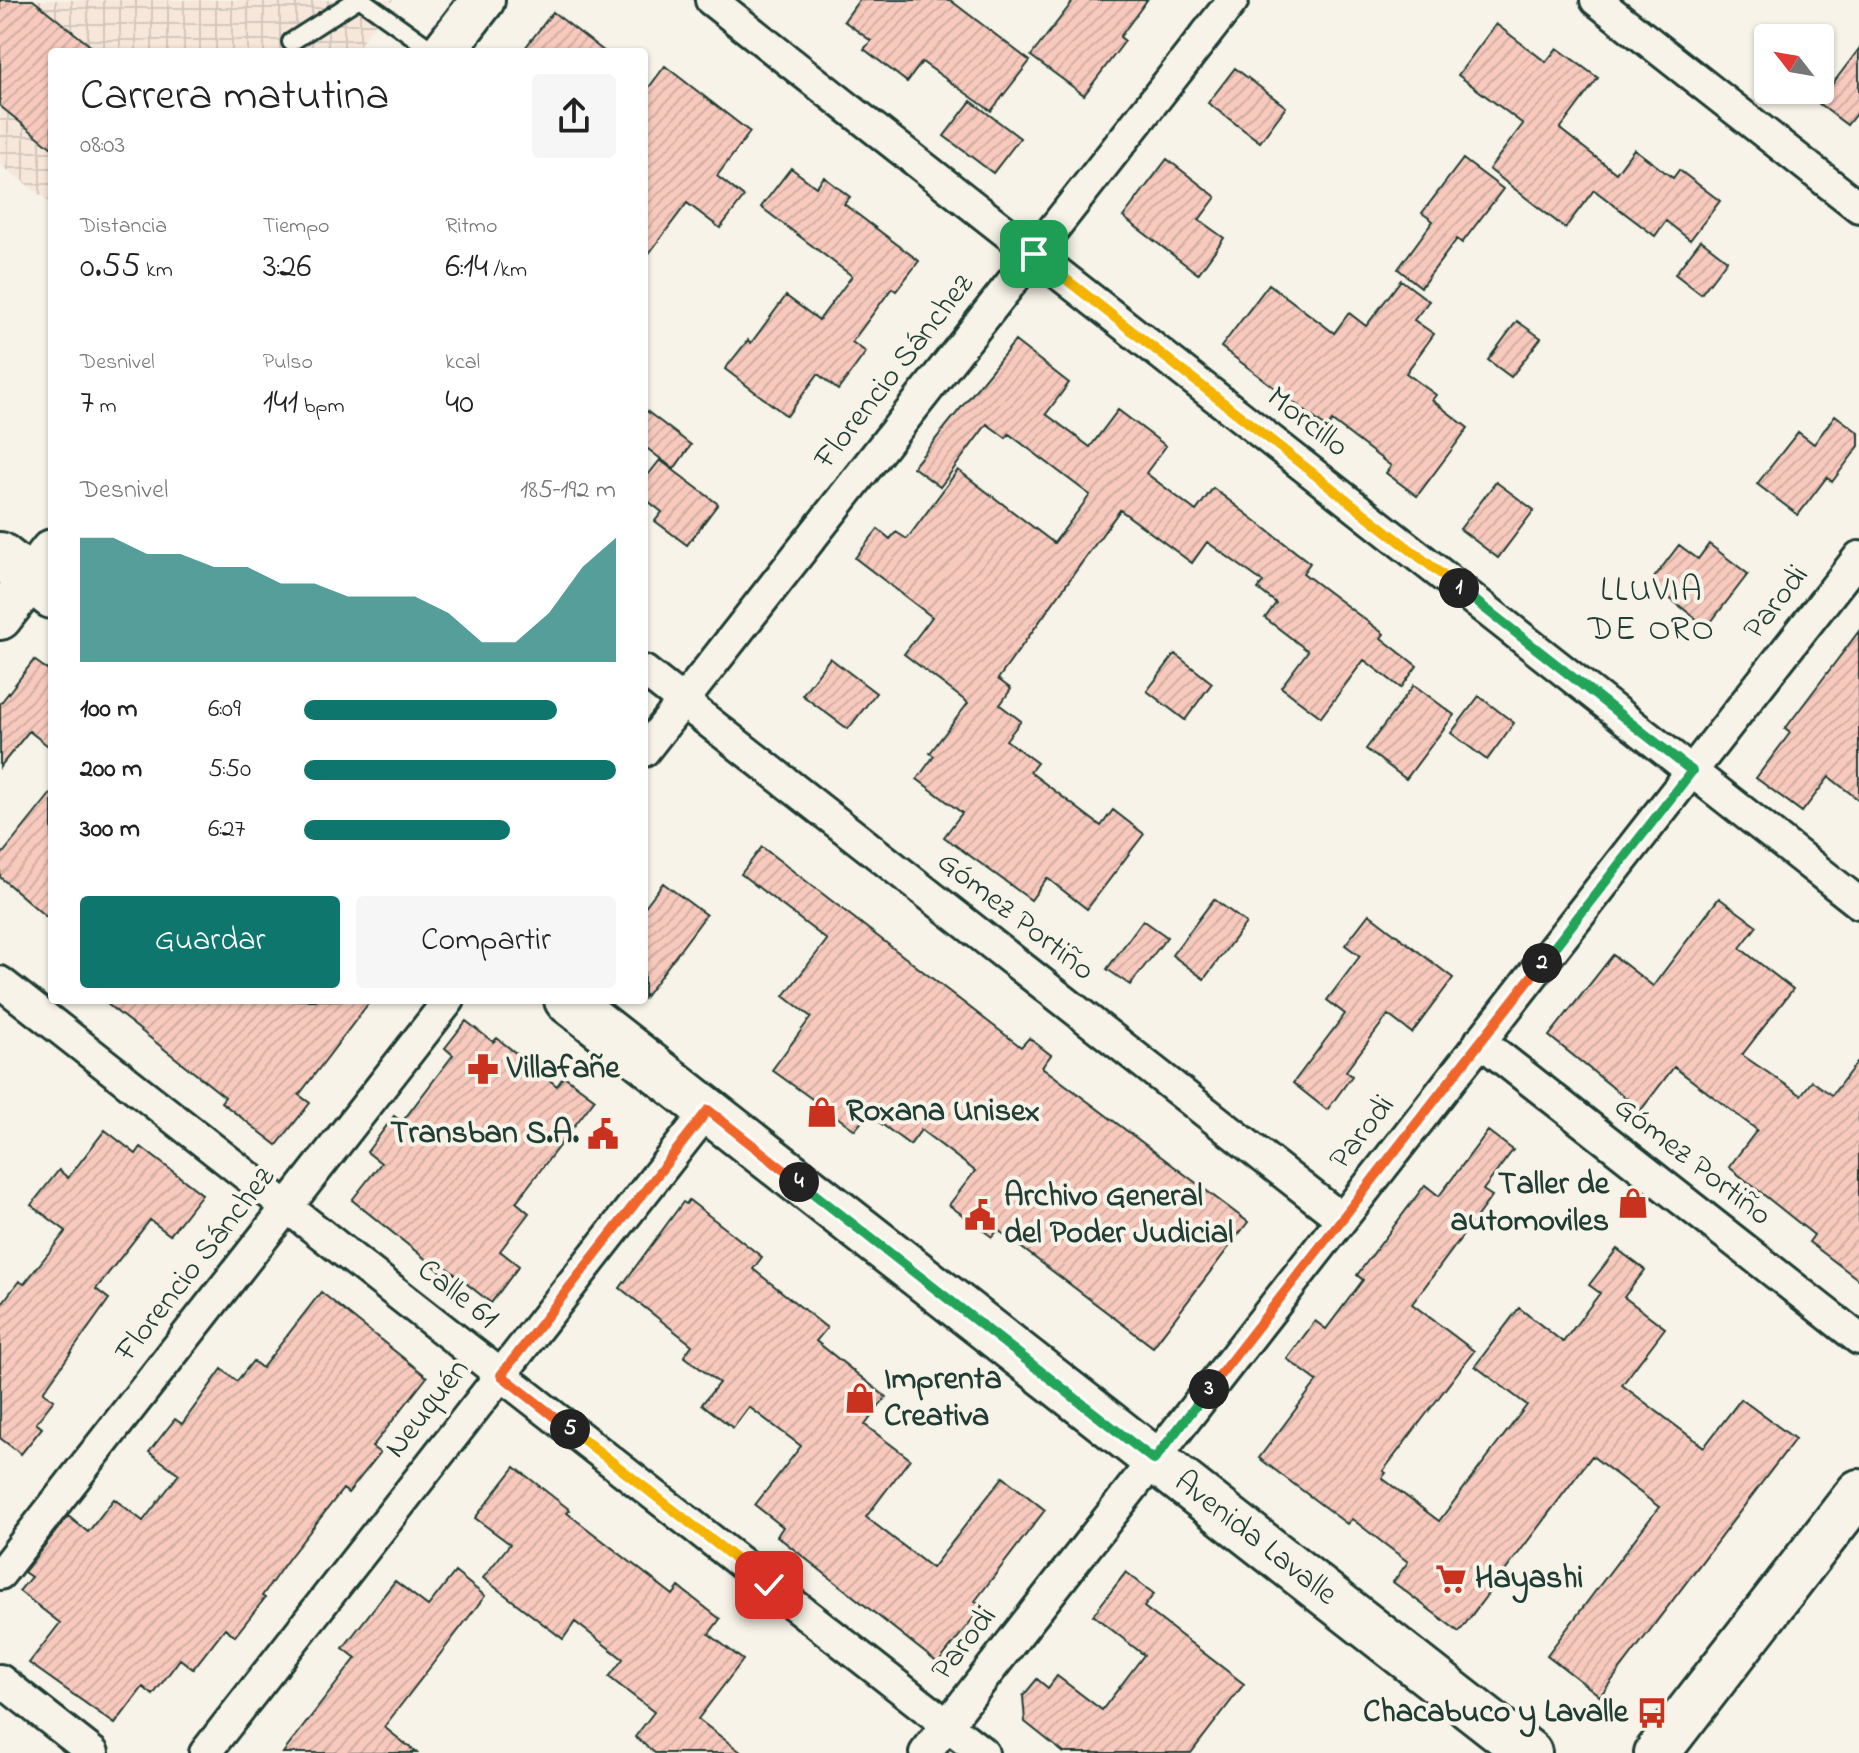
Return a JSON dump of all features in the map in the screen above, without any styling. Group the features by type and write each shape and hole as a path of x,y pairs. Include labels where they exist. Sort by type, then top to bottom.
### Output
{"main road":[{"path":"446,48 483,0"},
{"path":"0,618 34,570"},
{"name":"Avenida Lavalle","path":"572,1004 1529,1753"},
{"path":"1657,1753 1859,1492"}],"street":[{"name":"Morcillo","path":"711,0 1859,903"},
{"name":"Florencio Sánchez","path":"648,746 1233,0"},
{"path":"1596,0 1859,207"},
{"name":"Parodi","path":"925,1753 1859,557"},
{"name":"Gómez Portiño","path":"648,674 1342,1219"},
{"name":"Calle 61","path":"0,982 983,1753"},
{"name":"Florencio Sánchez","path":"0,1574 446,1004"},
{"name":"Gómez Portiño","path":"1480,1041 1859,1339"},
{"name":"Neuquén","path":"205,1753 708,1110"},
{"path":"0,1680 93,1753"}],"lane":[{"path":"291,42 359,0 429,48"}],"shaded area":[{"path":"0,0 393,0 357,48 48,48 48,201 0,164"}],"building":[{"path":"0,0 33,0 93,48 48,48 48,145 0,106"},
{"path":"859,0 950,0 1030,61 991,111 922,62 907,82 864,49 871,41 844,21"},
{"path":"1074,0 1147,0 1120,37 1125,41 1084,95 1031,56"},
{"path":"553,12 600,48 525,48"},
{"path":"1496,24 1546,62 1557,48 1598,78 1560,129 1616,173 1634,149 1673,178 1679,170 1720,201 1690,240 1666,221 1655,236 1594,190 1565,228 1489,169 1523,124 1458,75"},
{"path":"1859,49 1859,110 1847,125 1819,104 1834,104 1834,82"},
{"path":"665,66 750,132 717,176 744,197 720,228 687,203 648,255 648,89"},
{"path":"1235,68 1286,107 1260,142 1208,103"},
{"path":"971,101 1020,138 993,173 944,136"},
{"path":"1167,159 1216,197 1199,220 1224,238 1198,274 1123,217"},
{"path":"1463,159 1503,189 1462,243 1457,239 1421,287 1398,269 1433,221 1422,213"},
{"path":"791,168 816,187 824,177 850,197 844,204 919,261 896,291 892,288 852,342 866,352 838,390 818,374 787,416 725,369 748,340 751,343 786,296 819,320 852,276 761,207"},
{"path":"1701,240 1727,260 1701,294 1675,274"},
{"path":"1401,280 1429,301 1414,320 1434,334 1406,373 1436,395 1432,400 1468,428 1417,496 1386,473 1391,466 1332,421 1327,428 1221,347 1269,284 1334,333 1349,313 1366,326"},
{"path":"1517,321 1541,338 1511,377 1488,360"},
{"path":"1015,341 1069,383 1046,414 1090,447 1118,410 1166,446 1146,473 1196,511 1213,488 1310,563 1303,573 1384,634 1381,638 1417,666 1401,688 1364,660 1321,717 1281,687 1308,651 1265,618 1276,603 1258,589 1263,582 1207,542 1192,563 1120,510 998,679 1011,689 1000,705 1021,721 1006,740 1037,763 1030,772 1101,826 1113,810 1144,834 1087,909 1047,878 1031,900 944,837 962,813 917,779 934,756 930,753 968,703 904,654 932,617 855,558 878,529 890,539 896,532 907,539 958,470 1054,543 1090,495 1009,434 1006,438 987,424 940,487 913,467"},
{"path":"648,412 691,445 674,469 648,449"},
{"path":"1835,415 1859,433 1859,446 1832,482 1827,477 1798,515 1757,484 1798,432 1814,444"},
{"path":"660,460 718,504 687,545 655,521 662,512 648,501 648,475"},
{"path":"1496,482 1534,510 1498,558 1460,529"},
{"path":"1709,544 1748,574 1707,627 1650,583 1679,545 1698,559"},
{"path":"1859,631 1859,800 1829,777 1802,812 1756,778 1790,733 1785,729"},
{"path":"1175,654 1212,683 1185,720 1147,691"},
{"path":"830,658 876,693 848,729 802,695"},
{"path":"34,660 48,670 48,746 29,731 0,767 0,704"},
{"path":"1414,685 1454,715 1406,779 1366,749"},
{"path":"1479,696 1514,723 1487,760 1451,733"},
{"path":"48,797 48,919 0,877 0,857"},
{"path":"762,847 1021,1047 1029,1038 1051,1055 1042,1067 1248,1222 1153,1347 998,1230 992,1237 949,1205 975,1171 921,1130 910,1145 868,1114 855,1130 772,1070 811,1017 784,996 827,940 741,874"},
{"path":"663,883 706,915 648,993 648,903"},
{"path":"1719,898 1757,926 1740,948 1793,989 1742,1055 1801,1095 1812,1081 1832,1095 1859,1060 1859,1280 1809,1242 1814,1235 1729,1167 1757,1130 1674,1067 1641,1110 1549,1036 1613,955 1653,986"},
{"path":"1214,899 1246,923 1204,979 1172,955"},
{"path":"1369,914 1453,978 1412,1033 1388,1015 1346,1071 1352,1076 1327,1110 1293,1083 1345,1014 1327,1000 1360,956 1345,945"},
{"path":"1143,920 1167,937 1130,985 1107,969"},
{"path":"107,1004 368,1004 299,1095 310,1103 277,1145 221,1102 225,1097"},
{"path":"466,1021 493,1042 497,1038 557,1086 564,1076 595,1099 516,1202 529,1213 500,1251 519,1266 491,1303 447,1268 443,1273 352,1200 381,1163 367,1152 394,1116 402,1122 453,1055 445,1048"},
{"path":"105,1130 136,1154 141,1147 202,1194 170,1235 150,1220 96,1289 109,1299 43,1392 54,1400 36,1423 42,1428 21,1454 0,1438 0,1306 19,1281 24,1284 66,1231 31,1205 59,1170 68,1178"},
{"path":"1488,1131 1513,1150 1483,1190 1492,1196 1412,1304 1474,1351 1383,1471 1386,1473 1382,1478 1439,1521 1527,1405 1475,1366 1519,1308 1563,1342 1600,1293 1589,1285 1617,1249 1645,1270 1624,1297 1665,1328 1622,1385 1704,1447 1741,1399 1795,1439 1600,1696 1547,1655 1659,1507 1592,1456 1459,1632 1393,1582 1408,1562 1352,1519 1347,1524 1259,1458 1317,1381 1287,1359 1315,1321 1326,1329 1363,1280 1357,1275 1425,1185 1439,1196"},
{"path":"689,1200 762,1257 753,1269 827,1328 816,1341 886,1397 865,1425 910,1459 866,1517 932,1568 1003,1477 1045,1510 975,1601 982,1607 938,1663 777,1536 783,1527 755,1505 801,1446 749,1407 733,1428 702,1404 719,1383 684,1356 692,1345 620,1288 683,1202 686,1204"},
{"path":"321,1292 427,1377 372,1447 380,1453 348,1493 343,1489 289,1558 262,1596 265,1598 235,1636 225,1628 193,1669 180,1659 153,1695 143,1687 115,1724 29,1663 60,1623 19,1591 31,1577 24,1572 68,1516 88,1532 114,1499 143,1521 179,1474 149,1452 175,1419 182,1424 222,1369 237,1381 253,1361 262,1368"},
{"path":"515,1467 570,1510 567,1513 673,1595 679,1587 720,1619 709,1634 743,1660 698,1719 742,1753 655,1753 635,1737 654,1712 609,1677 623,1659 575,1622 563,1639 483,1578 510,1544 475,1518"},
{"path":"455,1572 485,1596 384,1727 417,1753 283,1753 356,1658 343,1648 395,1581 428,1606"},
{"path":"1126,1572 1154,1594 1144,1607 1244,1684 1191,1753 1064,1753 1025,1722 1023,1696 1037,1679 1048,1688 1057,1676 1102,1710 1144,1655 1093,1615"}],"place":[{"name":"Villafañe","path":"483,1069"},
{"name":"Roxana Unisex","path":"822,1112"},
{"name":"Transban S.A.","path":"603,1134"},
{"name":"Taller de automoviles","path":"1633,1203"},
{"name":"Archivo General del Poder Judicial","path":"980,1215"},
{"name":"Imprenta Creativa","path":"860,1398"},
{"name":"Hayashi","path":"1451,1579"},
{"name":"Chacabuco y Lavalle","path":"1652,1713"}],"district":[{"name":"LLUVIA DE ORO","path":"1652,612"}],"route":[{"path":"769,1585 501,1375 708,1110 1154,1460 1692,771 1034,254"}]}
